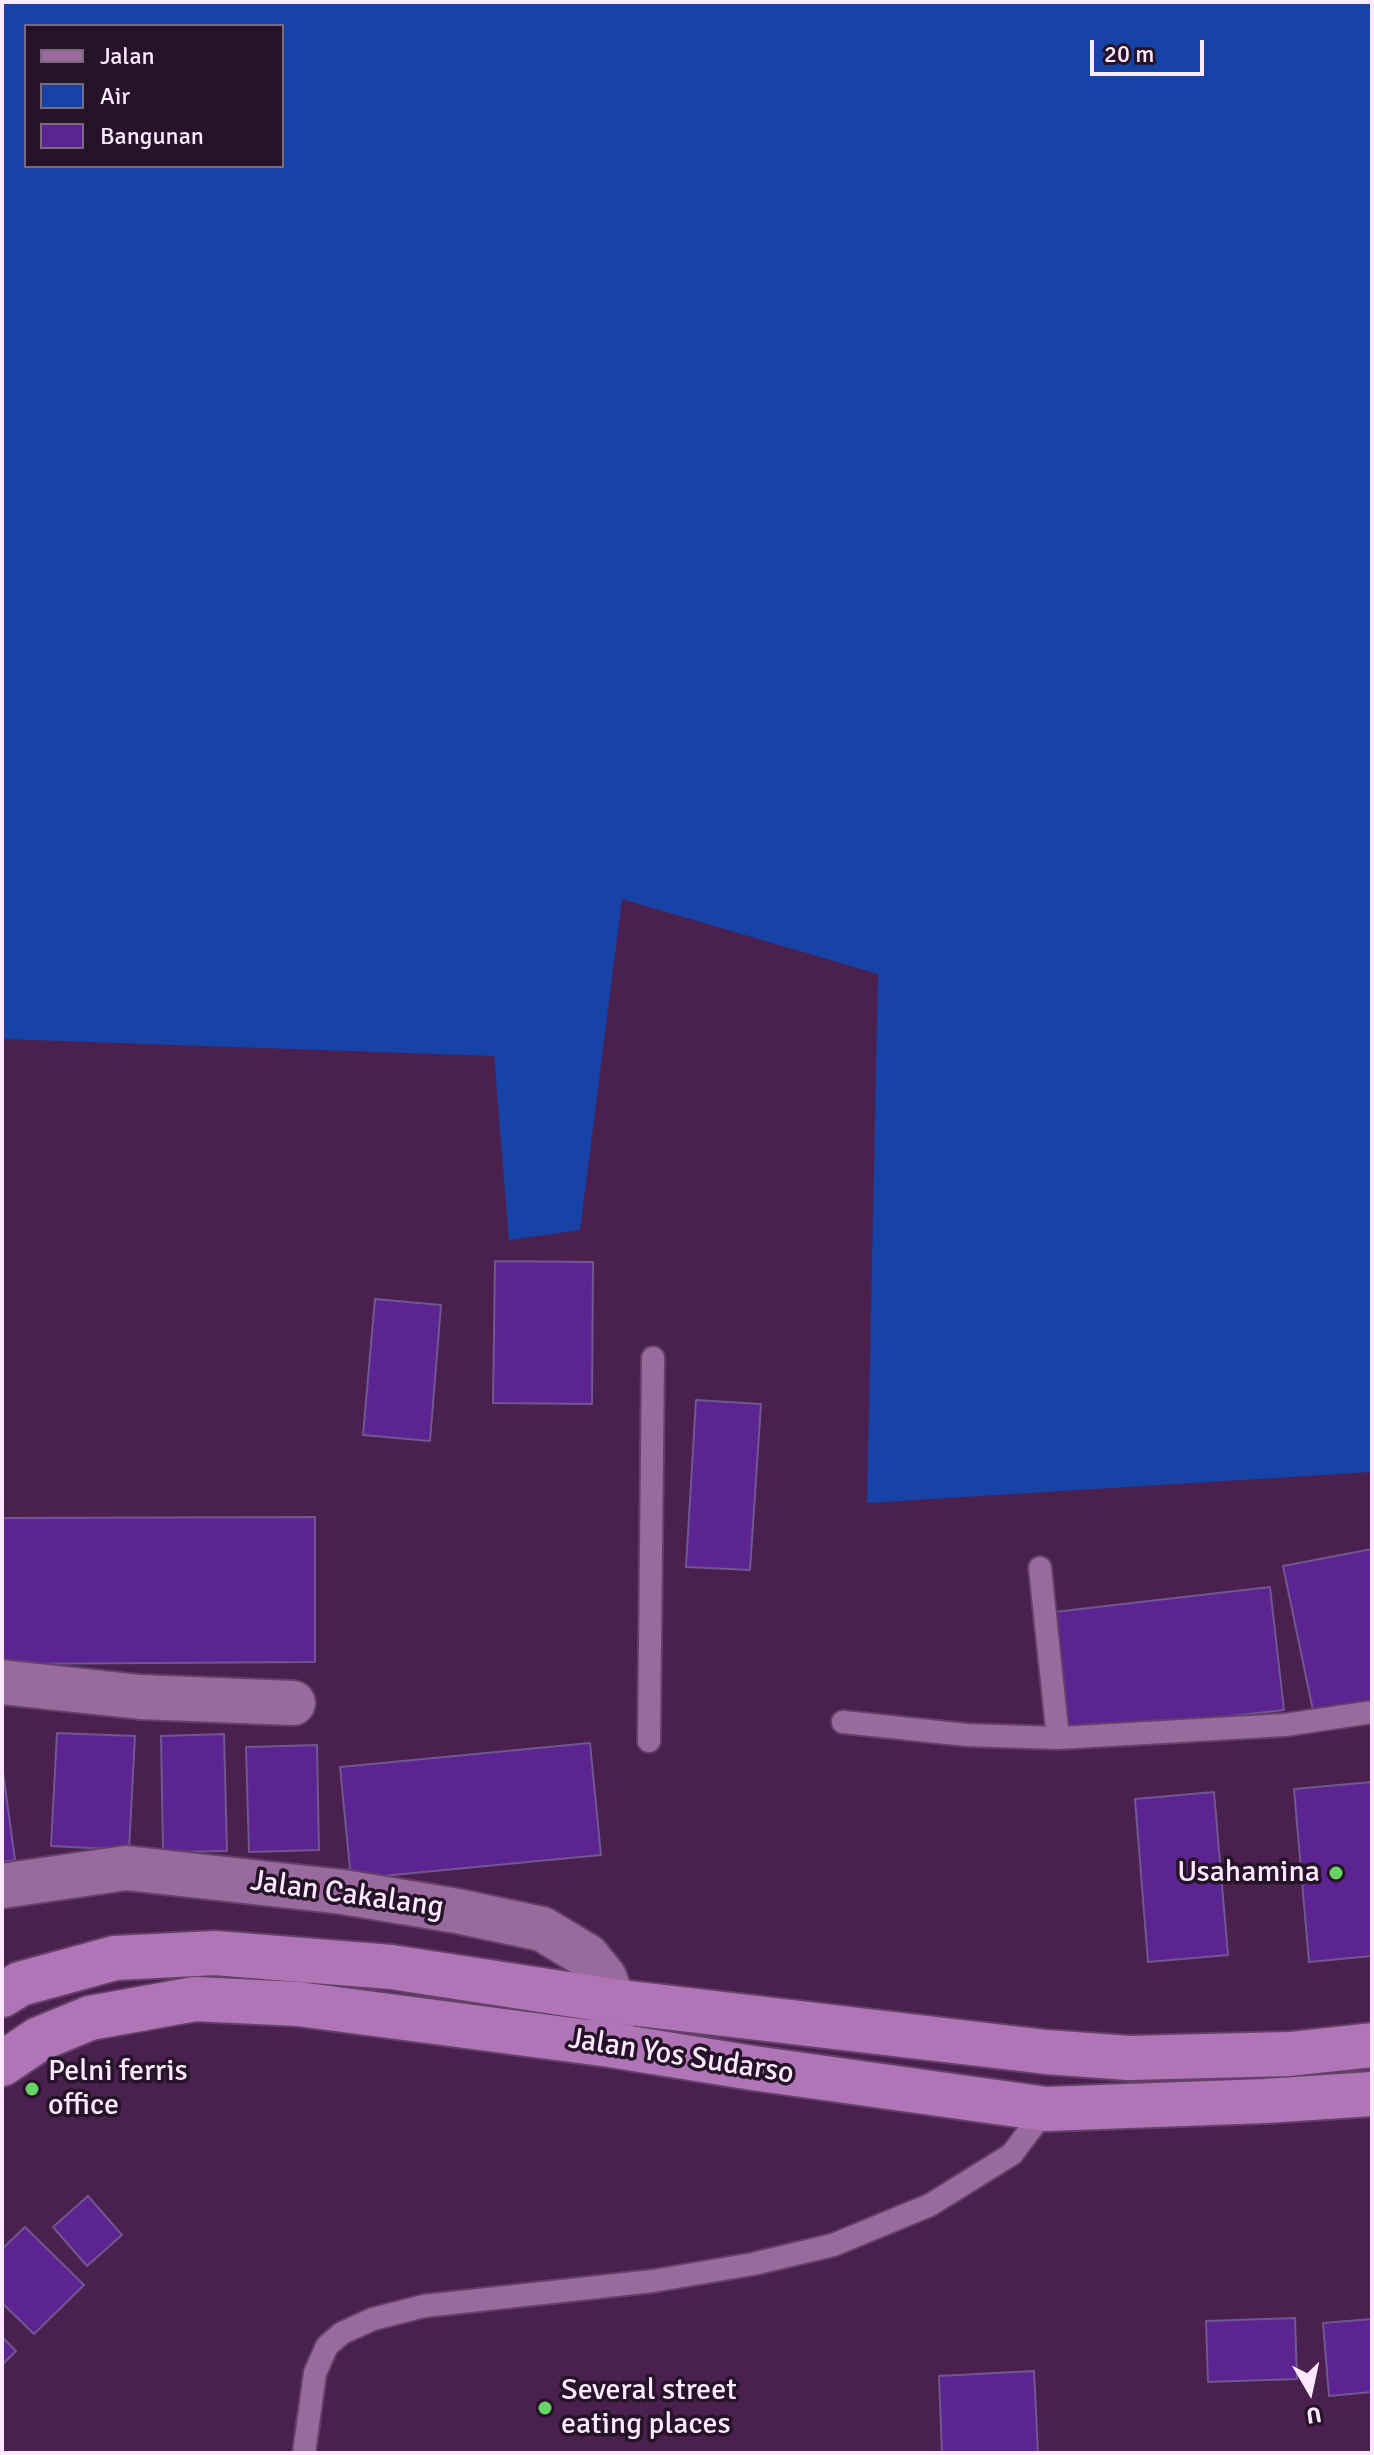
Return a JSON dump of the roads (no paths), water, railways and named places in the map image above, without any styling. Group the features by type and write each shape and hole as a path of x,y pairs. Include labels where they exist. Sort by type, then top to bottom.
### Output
{"highway":[{"name":"Jalan Yos Sudarso","path":"2,1995 20,1984 115,1958 215,1953 391,1967 613,2001 999,2047 1129,2058 1290,2054 1372,2045"},
{"name":"Jalan Yos Sudarso","path":"2,2064 39,2039 90,2018 195,1999 298,2004 610,2045 1046,2109 1372,2094"}],"street":[{"path":"2,1682 140,1697 293,1703"},
{"name":"Jalan Cakalang","path":"2,1886 126,1868 343,1892 457,1911 542,1929 587,1956 604,1977 613,2001"},
{"path":"610,2045 613,2001"}],"lane":[{"path":"649,1741 653,1358"},
{"path":"1040,1568 1058,1738"},
{"path":"843,1722 967,1735 1058,1738 1285,1725 1372,1712"},
{"path":"304,2453 315,2373 327,2346 342,2333 363,2323 424,2306 653,2281 753,2264 833,2245 930,2205 1012,2154 1046,2109"}],"water":[{"path":"2,2 1372,2 1372,1472 867,1503 878,974 622,899 580,1230 509,1240 494,1056 2,1039"}],"place":[{"name":"Usahamina","path":"1336,1873"},
{"name":"Pelni ferris office","path":"32,2089"},
{"name":"Several street eating places","path":"545,2408"}]}
